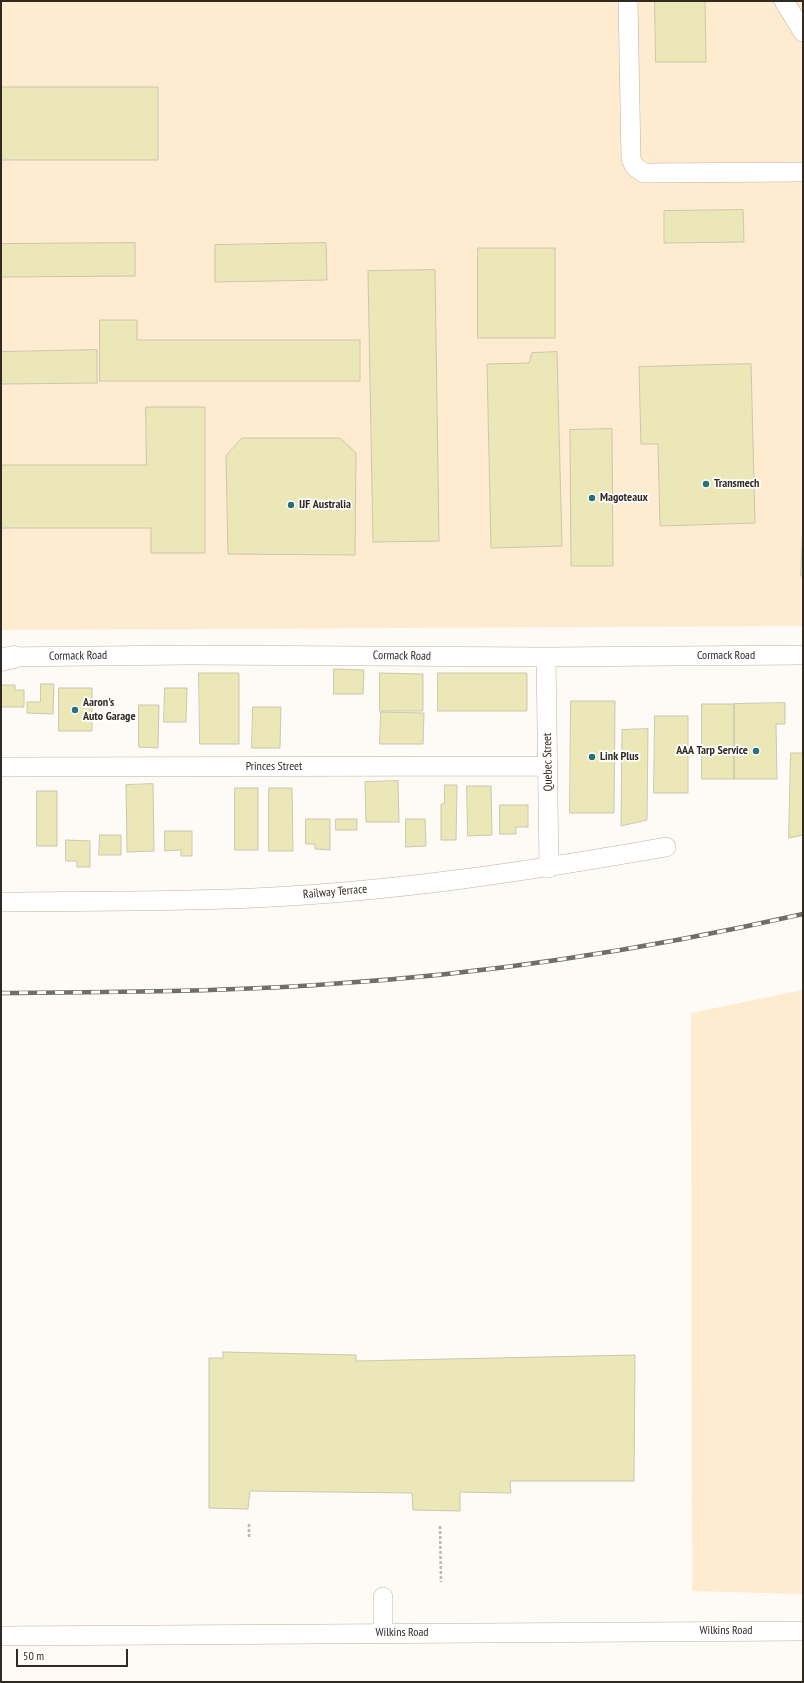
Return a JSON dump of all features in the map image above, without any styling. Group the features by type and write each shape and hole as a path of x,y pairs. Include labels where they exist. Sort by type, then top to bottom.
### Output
{"street":[{"path":"628,1 630,159 635,167 644,173 803,172"},
{"path":"784,1 803,32"},
{"name":"Cormack Road","path":"5,658 197,654 546,657 803,655"},
{"name":"Quebec Street","path":"546,657 549,868"},
{"name":"Princes Street","path":"1,767 548,766"},
{"name":"Railway Terrace","path":"1,902 161,901 254,898 448,881 549,868 666,847"},
{"path":"383,1597 383,1633"},
{"name":"Wilkins Road","path":"1,1636 803,1631"}],"path":[{"path":"249,1524 249,1539"},
{"path":"440,1526 441,1582"}],"shaded area":[{"path":"1,1 803,1 803,626 1,630"},
{"path":"803,990 803,1594 692,1591 691,1013"}],"building":[{"path":"655,1 705,1 706,62 656,62"},
{"path":"1,87 158,87 158,160 1,160"},
{"path":"743,210 744,242 664,243 664,211"},
{"path":"135,243 135,276 1,277 1,244"},
{"path":"326,243 327,280 215,282 215,245"},
{"path":"478,248 555,248 555,338 478,338"},
{"path":"435,270 439,541 373,542 368,271"},
{"path":"100,320 137,320 137,340 360,340 360,381 100,381"},
{"path":"97,350 97,383 1,384 1,352"},
{"path":"557,352 562,546 491,548 487,364 529,363 532,353"},
{"name":"Transmech","path":"751,364 755,523 660,526 658,444 641,444 639,367"},
{"path":"146,407 205,407 205,553 151,553 151,528 1,528 1,465 146,465"},
{"name":"Magoteaux","path":"612,429 613,566 571,566 570,430"},
{"name":"IJF Australia","path":"242,438 340,438 356,453 355,555 228,554 226,456"},
{"path":"803,526 803,576 801,576"},
{"path":"334,669 364,670 363,694 334,694"},
{"path":"199,673 239,673 239,744 200,744"},
{"path":"380,673 423,674 423,711 380,711"},
{"path":"438,673 527,673 527,711 438,711"},
{"path":"41,684 54,684 53,714 27,713 27,702 40,702"},
{"path":"1,685 15,685 15,690 24,690 24,707 1,707"},
{"name":"Aaron's Auto Garage","path":"59,688 92,688 92,731 59,731"},
{"path":"165,688 187,688 186,722 164,722"},
{"name":"Link Plus","path":"571,701 615,701 614,813 570,813"},
{"name":"AAA Tarp Service","path":"785,703 785,724 776,724 777,779 734,779 734,704"},
{"path":"702,704 734,704 734,779 702,779"},
{"path":"139,705 159,705 158,748 139,747"},
{"path":"253,707 281,707 280,748 252,748"},
{"path":"381,712 424,713 423,744 380,744"},
{"path":"655,716 688,716 688,793 654,793"},
{"path":"648,729 647,820 621,826 622,730"},
{"path":"791,753 803,753 803,835 789,838"},
{"path":"398,781 399,822 366,822 365,782"},
{"path":"153,784 154,851 127,852 126,785"},
{"path":"445,785 457,785 456,840 441,840 441,804 444,804"},
{"path":"467,786 491,786 492,835 468,836"},
{"path":"235,788 258,788 258,850 235,850"},
{"path":"269,788 292,788 293,851 269,851"},
{"path":"37,791 57,791 57,846 37,846"},
{"path":"500,805 528,805 528,827 516,827 516,834 500,834"},
{"path":"306,819 330,819 330,850 315,849 315,844 306,844"},
{"path":"336,819 357,819 357,830 336,830"},
{"path":"406,819 425,819 426,846 406,847"},
{"path":"165,831 192,831 192,856 181,856 181,850 165,851"},
{"path":"100,835 121,835 121,855 99,855"},
{"path":"66,840 90,841 90,867 77,867 77,861 66,861"},
{"path":"223,1352 356,1355 356,1361 635,1355 634,1481 510,1481 511,1493 460,1492 460,1511 413,1510 412,1493 250,1491 248,1509 209,1508 209,1358 223,1358"}],"railway":[{"path":"1,993 248,989 389,980 508,967 627,949 745,927 803,914"}],"place":[{"name":"Transmech","path":"706,484"},
{"name":"Magoteaux","path":"592,498"},
{"name":"IJF Australia","path":"291,505"},
{"name":"Aaron's Auto Garage","path":"75,710"},
{"name":"AAA Tarp Service","path":"756,751"},
{"name":"Link Plus","path":"592,757"}]}
